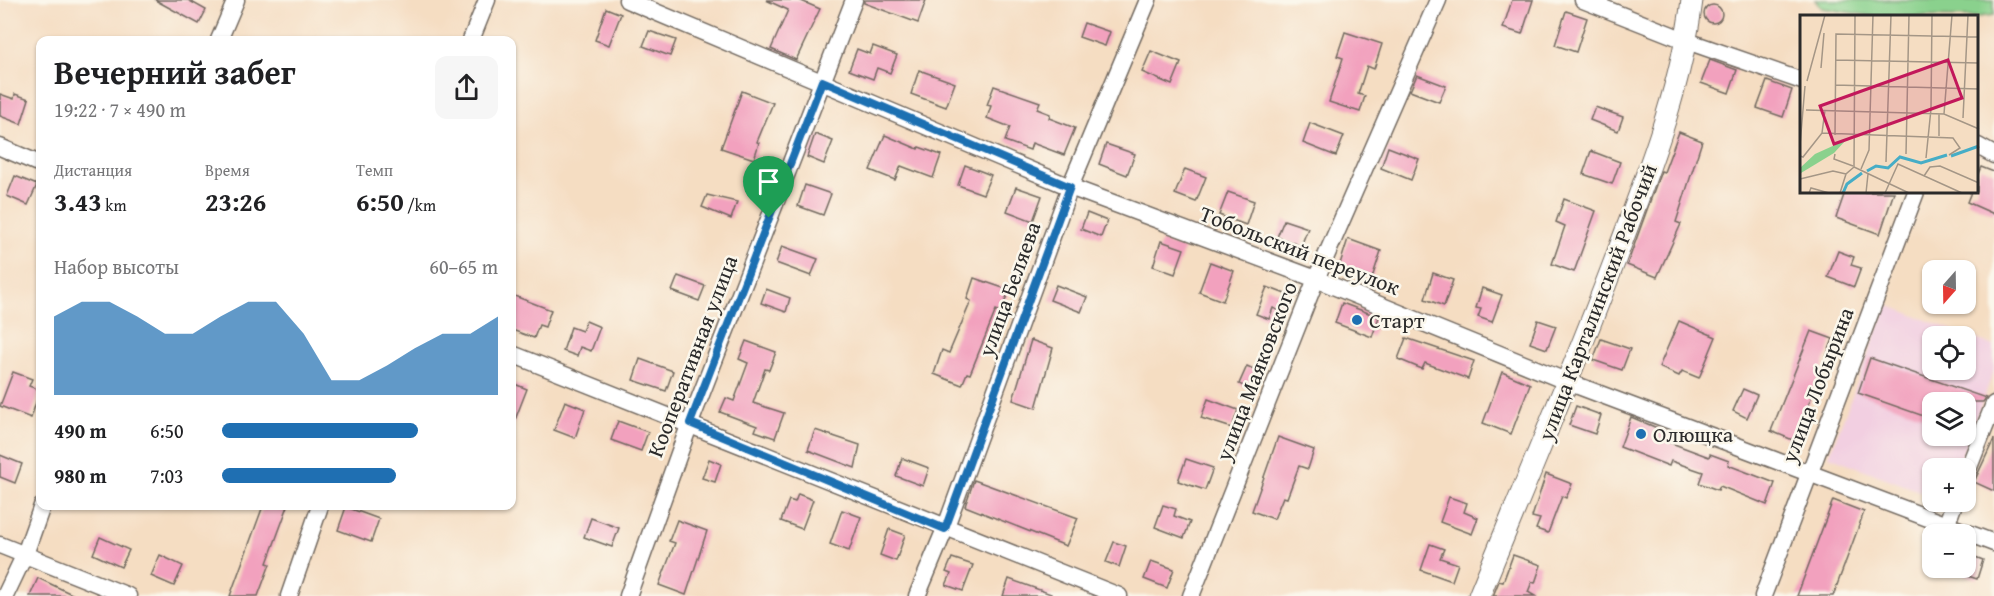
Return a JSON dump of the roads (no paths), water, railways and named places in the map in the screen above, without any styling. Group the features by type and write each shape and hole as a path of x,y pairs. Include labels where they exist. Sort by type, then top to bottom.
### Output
{"street":[{"path":"221,36 237,0"},
{"path":"473,36 487,0"},
{"name":"Тобольский переулок","path":"627,0 1070,187 1316,279 1568,382 1941,524"},
{"name":"Кооперативная улица","path":"628,596 690,423 854,0"},
{"name":"улица Беляева","path":"917,596 945,529 1070,187 1148,0"},
{"name":"улица Маяковского","path":"1191,596 1316,279 1438,0"},
{"path":"1582,0 1687,41 1800,80"},
{"name":"улица Карталинский Рабочий","path":"1479,596 1568,382 1672,106 1687,41 1692,0"},
{"path":"0,147 36,162"},
{"path":"1979,147 1994,155"},
{"name":"улица Лобырина","path":"1763,596 1808,472 1915,194"},
{"path":"516,356 690,423 945,529 1119,596"},
{"path":"1973,458 1994,404"},
{"path":"4,596 25,554 41,510"},
{"path":"289,596 319,510"},
{"name":"Тобольский переулок","path":"1976,537 1994,543"},
{"path":"0,545 128,596"}],"place":[{"name":"Старт","path":"1357,320"},
{"name":"Олющка","path":"1641,434"}]}
